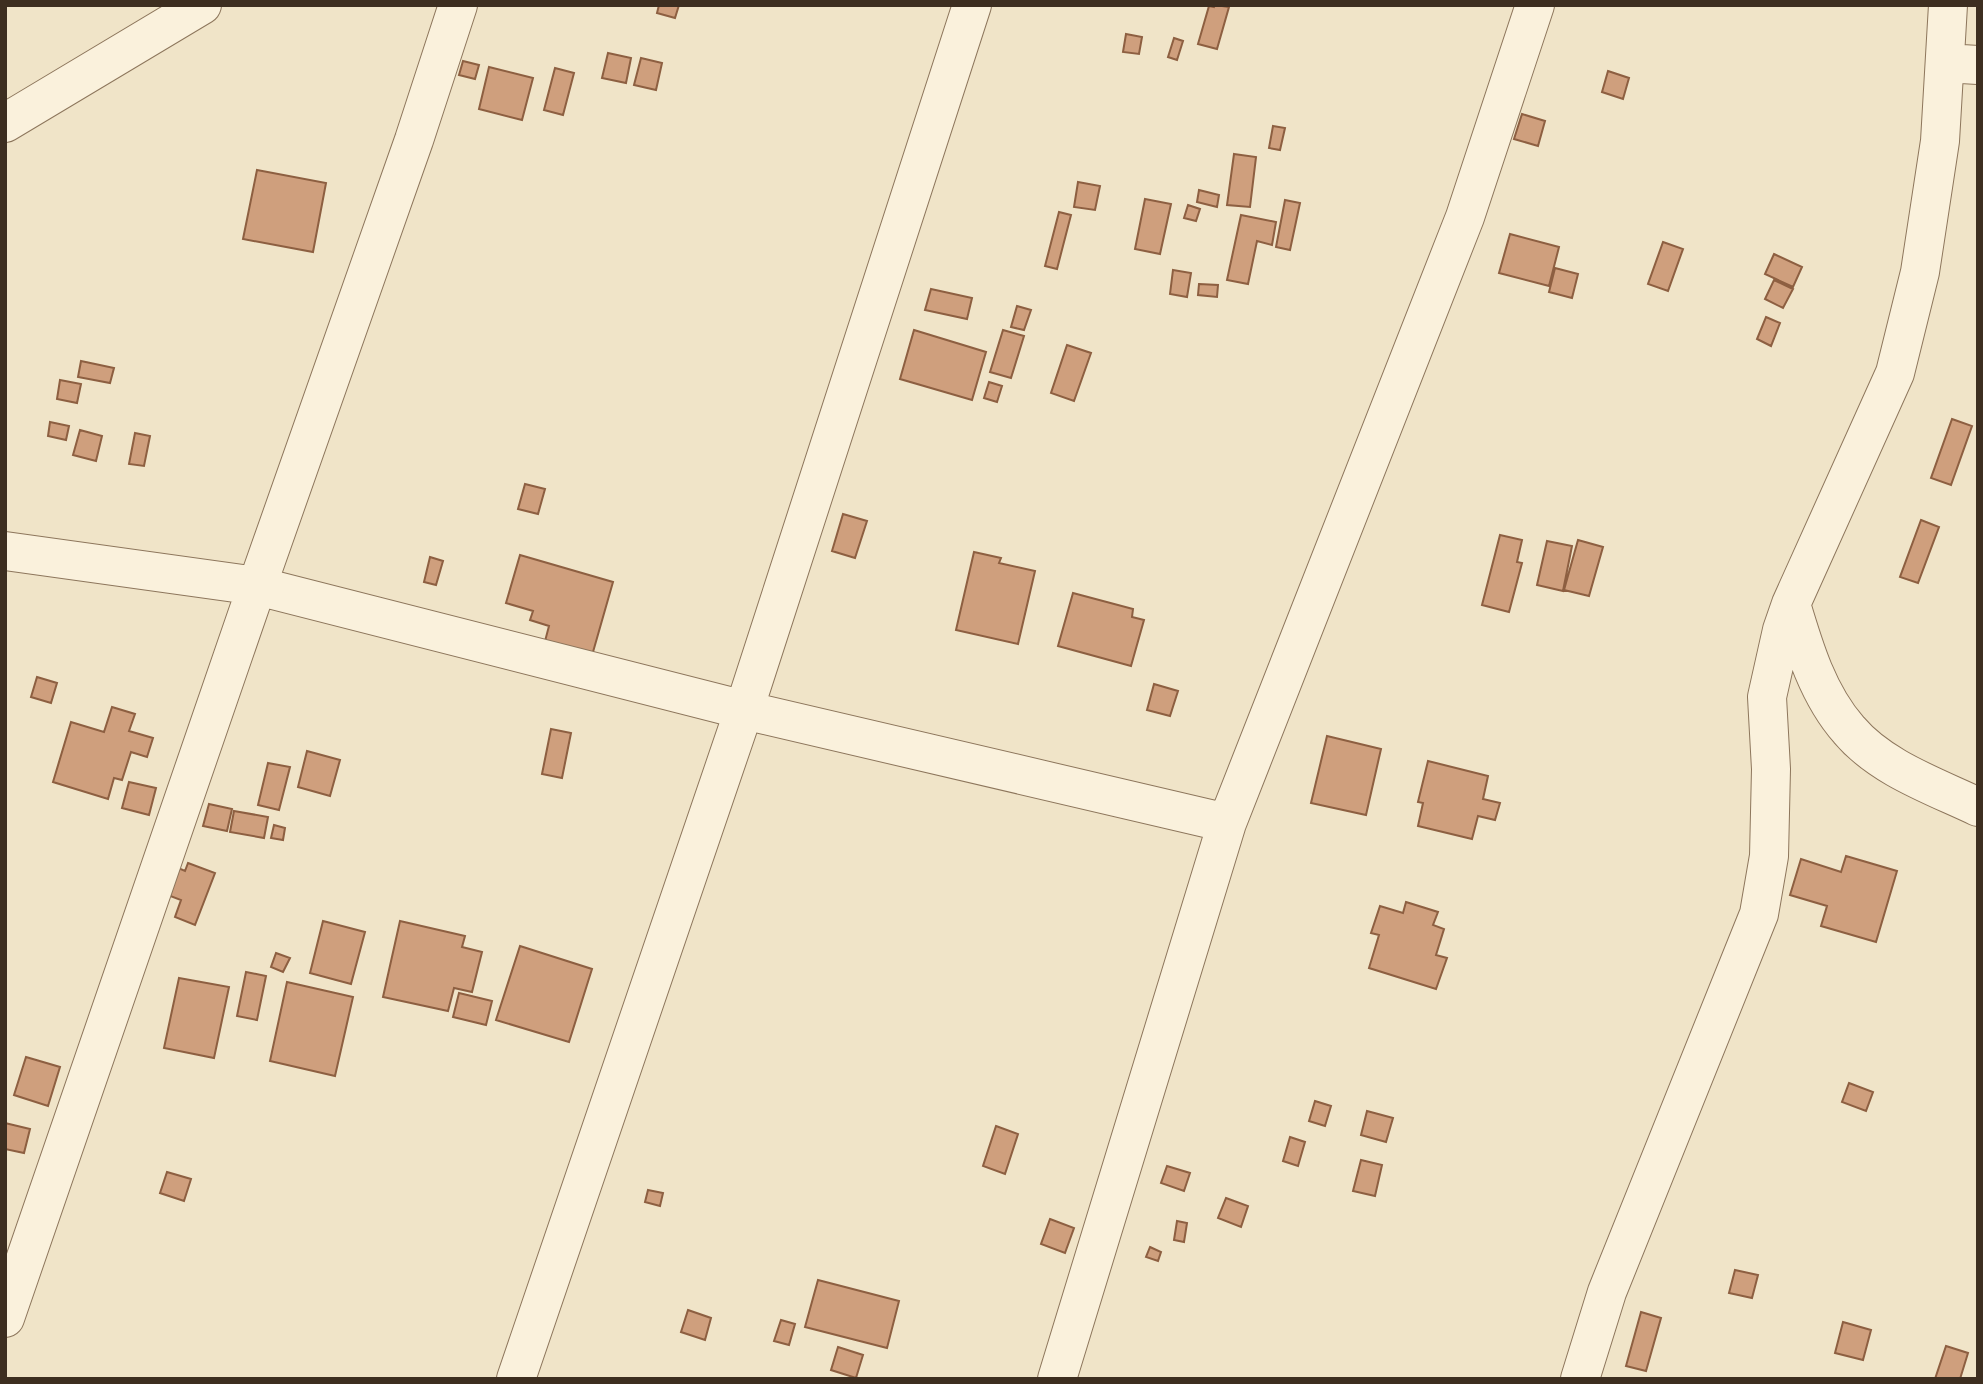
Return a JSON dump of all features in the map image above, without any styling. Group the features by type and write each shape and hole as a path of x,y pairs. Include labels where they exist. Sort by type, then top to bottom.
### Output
{"street":[{"path":"5,123 202,5"},
{"path":"5,1318 458,5"},
{"path":"1580,1379 1607,1292 1759,914 1769,856 1771,769 1767,697 1782,630 1791,604 1895,373 1920,272 1940,141 1961,64 1948,5"},
{"path":"516,1379 744,710 961,7"},
{"path":"1057,1379 1227,822 1465,217 1529,10"},
{"path":"5,551 257,586 744,710 1227,822"},
{"path":"1791,604 1815,674 1825,695 1849,731 1873,752 1901,770 1978,807"}],"building":[{"path":"659,5 679,5 675,18 657,13"},
{"path":"1209,6 1229,7 1217,49 1198,44"},
{"path":"1126,34 1142,37 1139,54 1123,52"},
{"path":"1174,38 1183,41 1177,60 1168,57"},
{"path":"608,53 631,58 626,83 602,78"},
{"path":"641,58 662,63 656,90 634,85"},
{"path":"463,61 479,65 475,79 459,75"},
{"path":"489,67 533,78 522,120 479,109"},
{"path":"555,68 574,73 563,115 544,110"},
{"path":"1608,71 1629,78 1623,99 1602,92"},
{"path":"1522,114 1545,121 1538,146 1514,139"},
{"path":"1273,126 1285,128 1280,150 1269,148"},
{"path":"1234,154 1256,157 1250,207 1227,205"},
{"path":"257,170 326,183 313,252 243,239"},
{"path":"1078,182 1100,186 1095,210 1074,207"},
{"path":"1199,190 1219,195 1217,207 1197,202"},
{"path":"1145,199 1171,204 1160,254 1135,249"},
{"path":"1285,200 1300,203 1290,250 1276,247"},
{"path":"1188,205 1200,209 1196,221 1184,218"},
{"path":"1059,212 1071,215 1057,269 1045,266"},
{"path":"1241,215 1276,222 1272,245 1257,241 1248,284 1227,280"},
{"path":"1510,234 1559,247 1549,286 1499,273"},
{"path":"1663,242 1683,249 1668,291 1648,284"},
{"path":"1774,254 1802,267 1793,287 1765,274"},
{"path":"1555,268 1578,274 1572,298 1549,292"},
{"path":"1173,270 1191,273 1187,297 1170,294"},
{"path":"1774,280 1793,289 1783,308 1765,299"},
{"path":"1199,284 1218,285 1217,297 1198,295"},
{"path":"931,289 972,298 967,319 925,310"},
{"path":"1017,306 1031,310 1024,330 1011,327"},
{"path":"1766,317 1780,323 1771,346 1757,339"},
{"path":"914,330 986,352 972,400 900,379"},
{"path":"1003,330 1024,336 1011,378 990,372"},
{"path":"1067,345 1091,353 1074,401 1051,393"},
{"path":"81,361 114,368 110,383 78,377"},
{"path":"60,380 81,384 77,403 57,399"},
{"path":"989,382 1002,386 997,402 984,398"},
{"path":"1952,419 1972,426 1951,485 1931,478"},
{"path":"50,422 69,426 66,440 48,436"},
{"path":"80,430 102,436 96,461 73,455"},
{"path":"135,433 150,436 144,466 129,464"},
{"path":"525,484 545,489 538,514 518,509"},
{"path":"843,514 867,521 855,558 832,551"},
{"path":"1921,520 1939,527 1918,583 1900,577"},
{"path":"1500,535 1522,540 1517,562 1522,563 1509,612 1482,605"},
{"path":"1578,540 1603,547 1589,596 1564,590"},
{"path":"1547,541 1572,546 1563,591 1537,585"},
{"path":"974,552 1001,558 999,563 1035,571 1018,644 956,630"},
{"path":"520,555 613,582 591,659 544,645 549,626 530,620 533,611 506,603"},
{"path":"430,557 443,561 436,585 424,582"},
{"path":"1073,593 1133,609 1132,617 1144,620 1131,666 1058,646"},
{"path":"37,677 57,683 51,703 31,697"},
{"path":"1154,684 1178,691 1170,716 1147,710"},
{"path":"112,707 135,714 129,731 153,738 147,757 131,752 122,780 114,778 108,799 53,782 71,722 104,732"},
{"path":"551,729 571,733 562,778 542,774"},
{"path":"1327,736 1381,749 1366,815 1311,803"},
{"path":"307,751 340,760 330,796 298,787"},
{"path":"1428,761 1488,776 1483,799 1500,803 1495,820 1478,816 1472,839 1418,826 1423,803 1418,802"},
{"path":"268,763 290,767 279,810 258,805"},
{"path":"129,782 156,788 149,815 122,808"},
{"path":"209,804 232,809 227,831 203,826"},
{"path":"234,811 268,817 264,838 230,832"},
{"path":"274,825 285,828 283,840 271,838"},
{"path":"1846,856 1897,871 1876,942 1821,926 1827,906 1790,895 1801,859 1841,872"},
{"path":"188,863 215,873 195,925 175,917 181,900 165,894 176,867 185,871"},
{"path":"1406,902 1438,912 1433,925 1444,929 1436,955 1447,958 1436,989 1369,968 1379,935 1371,933 1380,906 1403,913"},
{"path":"323,921 365,932 351,984 310,973"},
{"path":"400,921 465,936 462,947 482,952 472,992 454,988 448,1011 383,997"},
{"path":"520,946 592,969 569,1042 496,1020"},
{"path":"276,953 290,958 283,972 271,967"},
{"path":"246,972 266,976 257,1020 237,1016"},
{"path":"179,978 229,987 214,1058 164,1048"},
{"path":"287,982 353,997 335,1076 270,1061"},
{"path":"459,993 492,1001 486,1025 453,1017"},
{"path":"26,1057 60,1067 48,1106 14,1095"},
{"path":"1849,1083 1873,1092 1866,1111 1842,1102"},
{"path":"1315,1101 1331,1106 1325,1126 1309,1121"},
{"path":"1367,1111 1393,1118 1386,1142 1361,1135"},
{"path":"5,1123 30,1129 24,1153 5,1149"},
{"path":"996,1126 1018,1134 1005,1174 983,1166"},
{"path":"1290,1137 1305,1142 1298,1166 1283,1161"},
{"path":"1361,1160 1382,1165 1375,1196 1353,1191"},
{"path":"1167,1166 1190,1173 1184,1191 1161,1183"},
{"path":"167,1172 191,1179 184,1201 160,1193"},
{"path":"648,1190 663,1193 660,1206 645,1202"},
{"path":"1226,1198 1248,1206 1241,1227 1218,1218"},
{"path":"1050,1219 1074,1228 1065,1253 1041,1244"},
{"path":"1177,1221 1187,1223 1184,1242 1174,1240"},
{"path":"1150,1247 1161,1252 1158,1261 1146,1257"},
{"path":"1735,1270 1758,1275 1752,1298 1729,1293"},
{"path":"818,1280 899,1301 887,1348 805,1327"},
{"path":"688,1310 711,1318 705,1340 681,1332"},
{"path":"1641,1312 1661,1318 1646,1371 1626,1366"},
{"path":"781,1320 795,1324 789,1345 774,1341"},
{"path":"1843,1322 1871,1330 1863,1360 1835,1353"},
{"path":"1946,1346 1968,1353 1960,1379 1935,1379"},
{"path":"838,1347 863,1355 856,1378 831,1370"}]}
